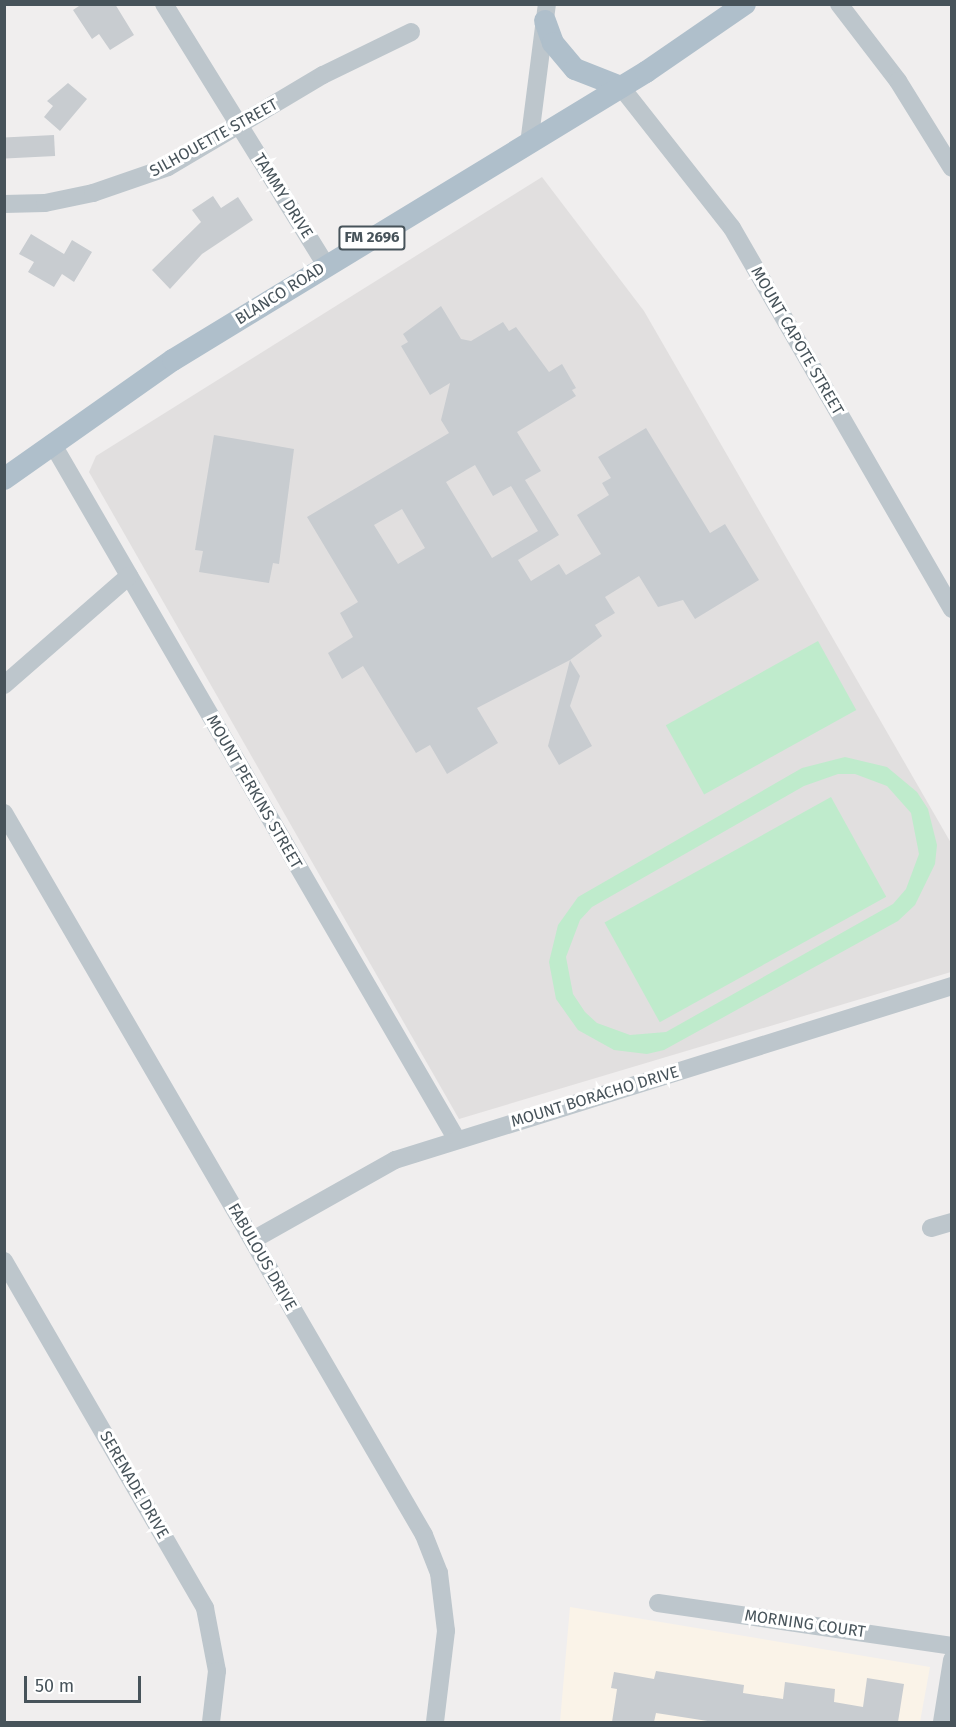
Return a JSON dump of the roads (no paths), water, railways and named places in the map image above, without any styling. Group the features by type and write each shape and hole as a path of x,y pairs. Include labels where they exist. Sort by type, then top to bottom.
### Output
{"main road":[{"name":"BLANCO ROAD","path":"4,479 173,360 621,87 745,4"},
{"path":"546,13 553,43 575,69 621,87"}],"street":[{"name":"TAMMY DRIVE","path":"164,4 326,265"},
{"path":"839,4 898,81 951,168"},
{"path":"529,144 546,13"},
{"name":"SILHOUETTE STREET","path":"4,204 45,203 140,178 239,126 323,75 411,32"},
{"name":"MOUNT CAPOTE STREET","path":"621,87 732,228 951,609"},
{"name":"MOUNT PERKINS STREET","path":"52,443 456,1140"},
{"path":"4,685 129,576"},
{"name":"FABULOUS DRIVE","path":"4,813 253,1240 432,1554 446,1630 435,1722"},
{"name":"MOUNT BORACHO DRIVE","path":"253,1240 370,1172 456,1140 951,986"},
{"path":"931,1228 951,1222"},
{"name":"SERENADE DRIVE","path":"4,1261 205,1608 217,1671 211,1722"},
{"name":"MORNING COURT","path":"658,1603 951,1646"},
{"path":"942,1722 951,1660"}]}
